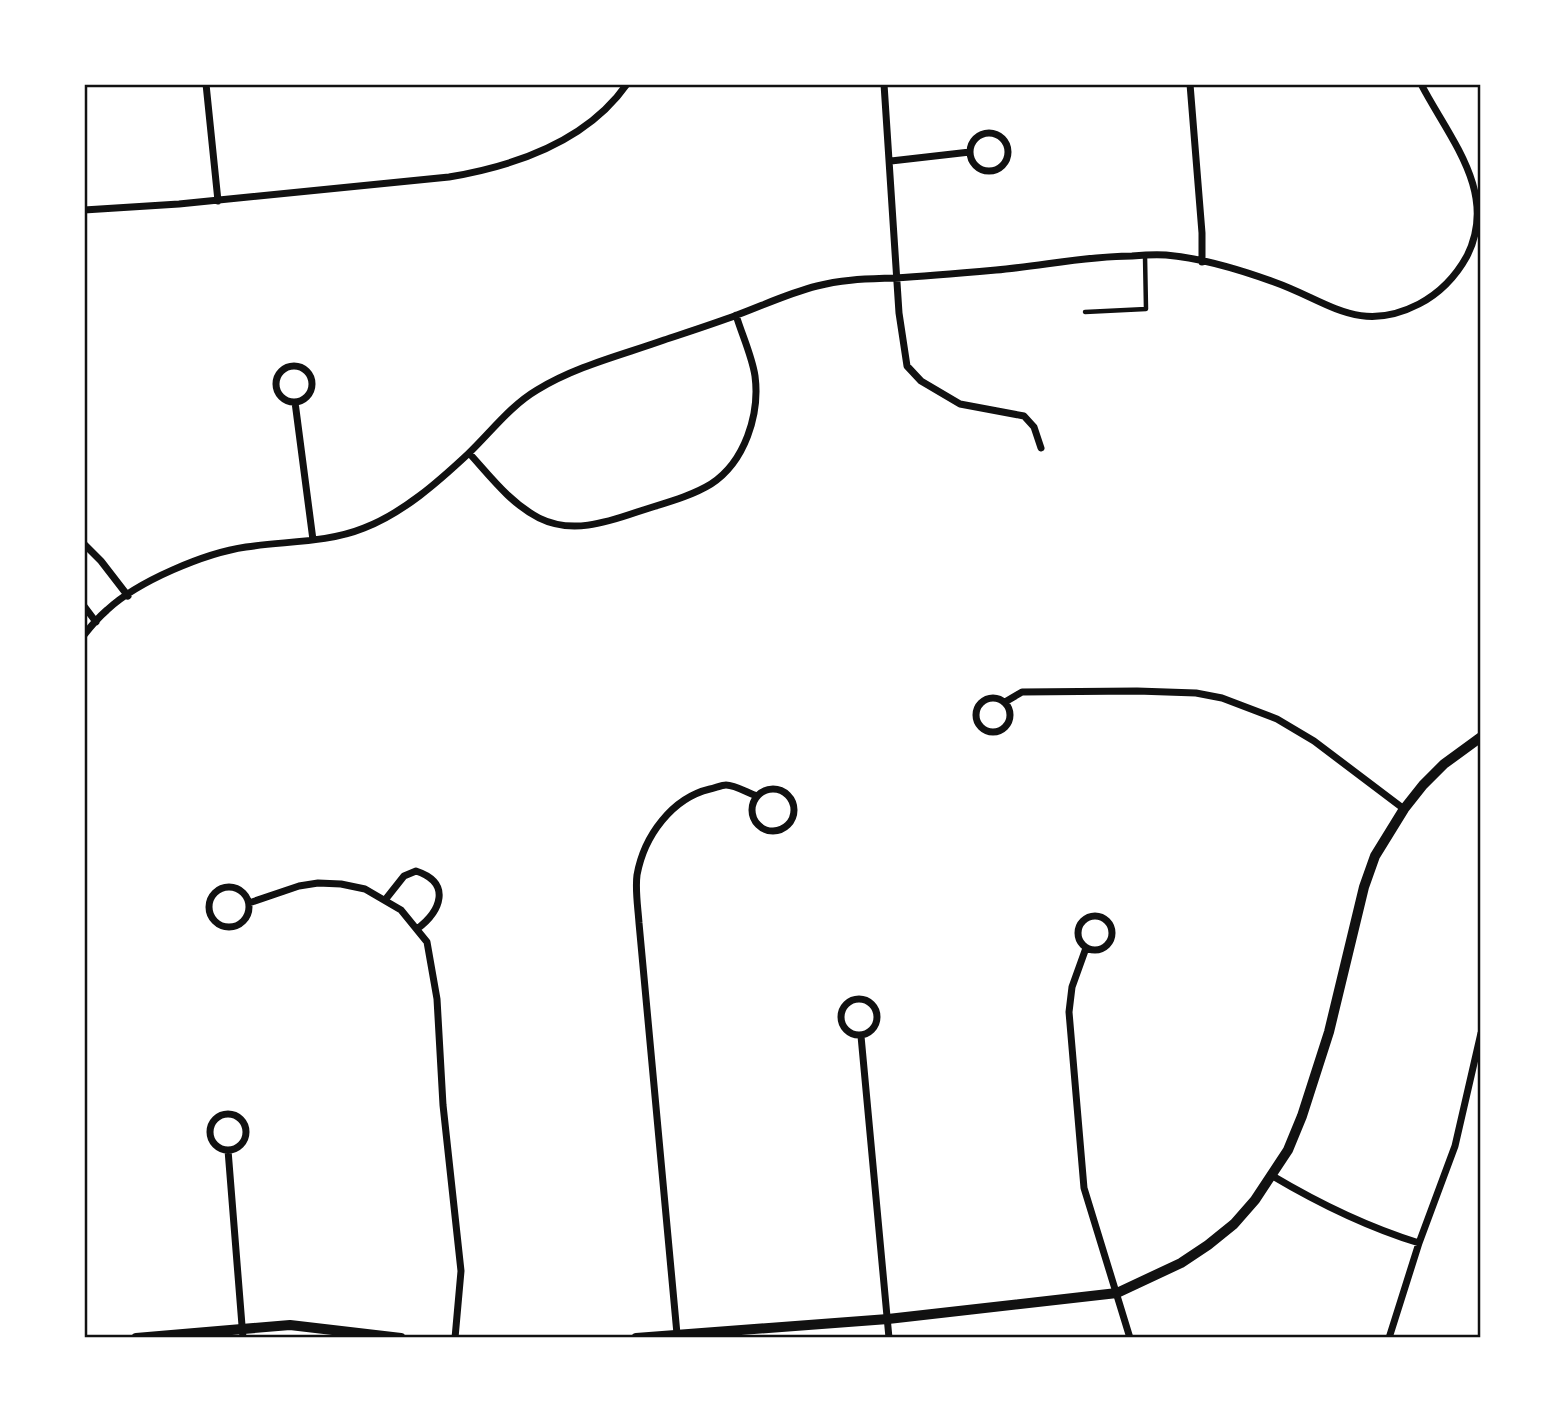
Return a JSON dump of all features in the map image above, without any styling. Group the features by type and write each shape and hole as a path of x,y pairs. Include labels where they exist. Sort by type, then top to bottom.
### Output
{"street":[{"path":"206,84 218,201"},
{"path":"84,210 218,201 449,177 487,170 545,149 580,129 615,101 627,84"},
{"path":"884,84 897,278 907,366 921,381 960,404 1024,416 1034,427 1041,448"},
{"path":"1189,84 1202,220 1202,262"},
{"path":"84,635 110,607 180,566 242,548 339,536 386,518 404,507 469,453 510,410 534,391 566,374 820,285 847,279 1002,270 1094,257 1166,255 1273,282 1350,316 1395,313 1420,304 1441,289 1458,271 1470,251 1477,227 1478,201 1474,180 1464,159 1421,84"},
{"path":"989,132 1003,138 1009,152 1003,166 989,172 975,166 970,152 975,138 989,132"},
{"path":"891,160 970,152"},
{"path":"469,453 523,508 541,519 582,527 605,523 711,484 729,469 742,449 751,429 757,401 755,374 736,315"},
{"path":"293,365 306,370 312,382 307,396 295,402 282,398 275,385 280,372 293,365"},
{"path":"295,402 313,540"},
{"path":"84,544 128,596"},
{"path":"84,606 96,622"},
{"path":"1005,702 1010,715 1005,727 993,732 981,727 976,715 981,703 993,698 1005,702 1022,692 1196,693 1222,698 1278,719 1344,762 1404,808"},
{"path":"636,1338 888,1319 1117,1293 1181,1263 1208,1245 1234,1224 1255,1200 1288,1150 1329,1032 1368,876 1376,856 1404,808 1444,764 1481,737"},
{"path":"677,1334 637,876 642,858 660,823 685,799 705,790 727,785 757,796 771,789 786,794 794,808 789,824 774,831 759,826 751,811 757,796"},
{"path":"385,900 404,876 416,872 430,876 438,886 439,898 428,920 416,929"},
{"path":"249,903 299,886 318,883 365,889 401,910 427,942 437,999 443,1105 461,1271 455,1338"},
{"path":"226,887 241,890 249,903 246,919 233,927 218,923 209,910 213,895 226,887"},
{"path":"1090,916 1104,918 1111,929 1110,942 1099,950 1086,948 1078,937 1080,924 1090,916"},
{"path":"1086,948 1072,987 1069,1012 1084,1188 1130,1338"},
{"path":"858,999 871,1003 877,1016 873,1029 861,1036 848,1032 841,1019 845,1006 858,999"},
{"path":"1389,1338 1419,1243 1455,1146 1481,1032"},
{"path":"861,1036 889,1338"},
{"path":"228,1114 241,1119 246,1132 241,1145 228,1150 216,1145 210,1132 216,1119 228,1114"},
{"path":"228,1150 243,1334"},
{"path":"1272,1175 1313,1200 1393,1235 1419,1243"},
{"path":"136,1338 243,1334 290,1325 401,1338"}],"lane":[{"path":"1085,312 1146,309 1145,256"}]}
